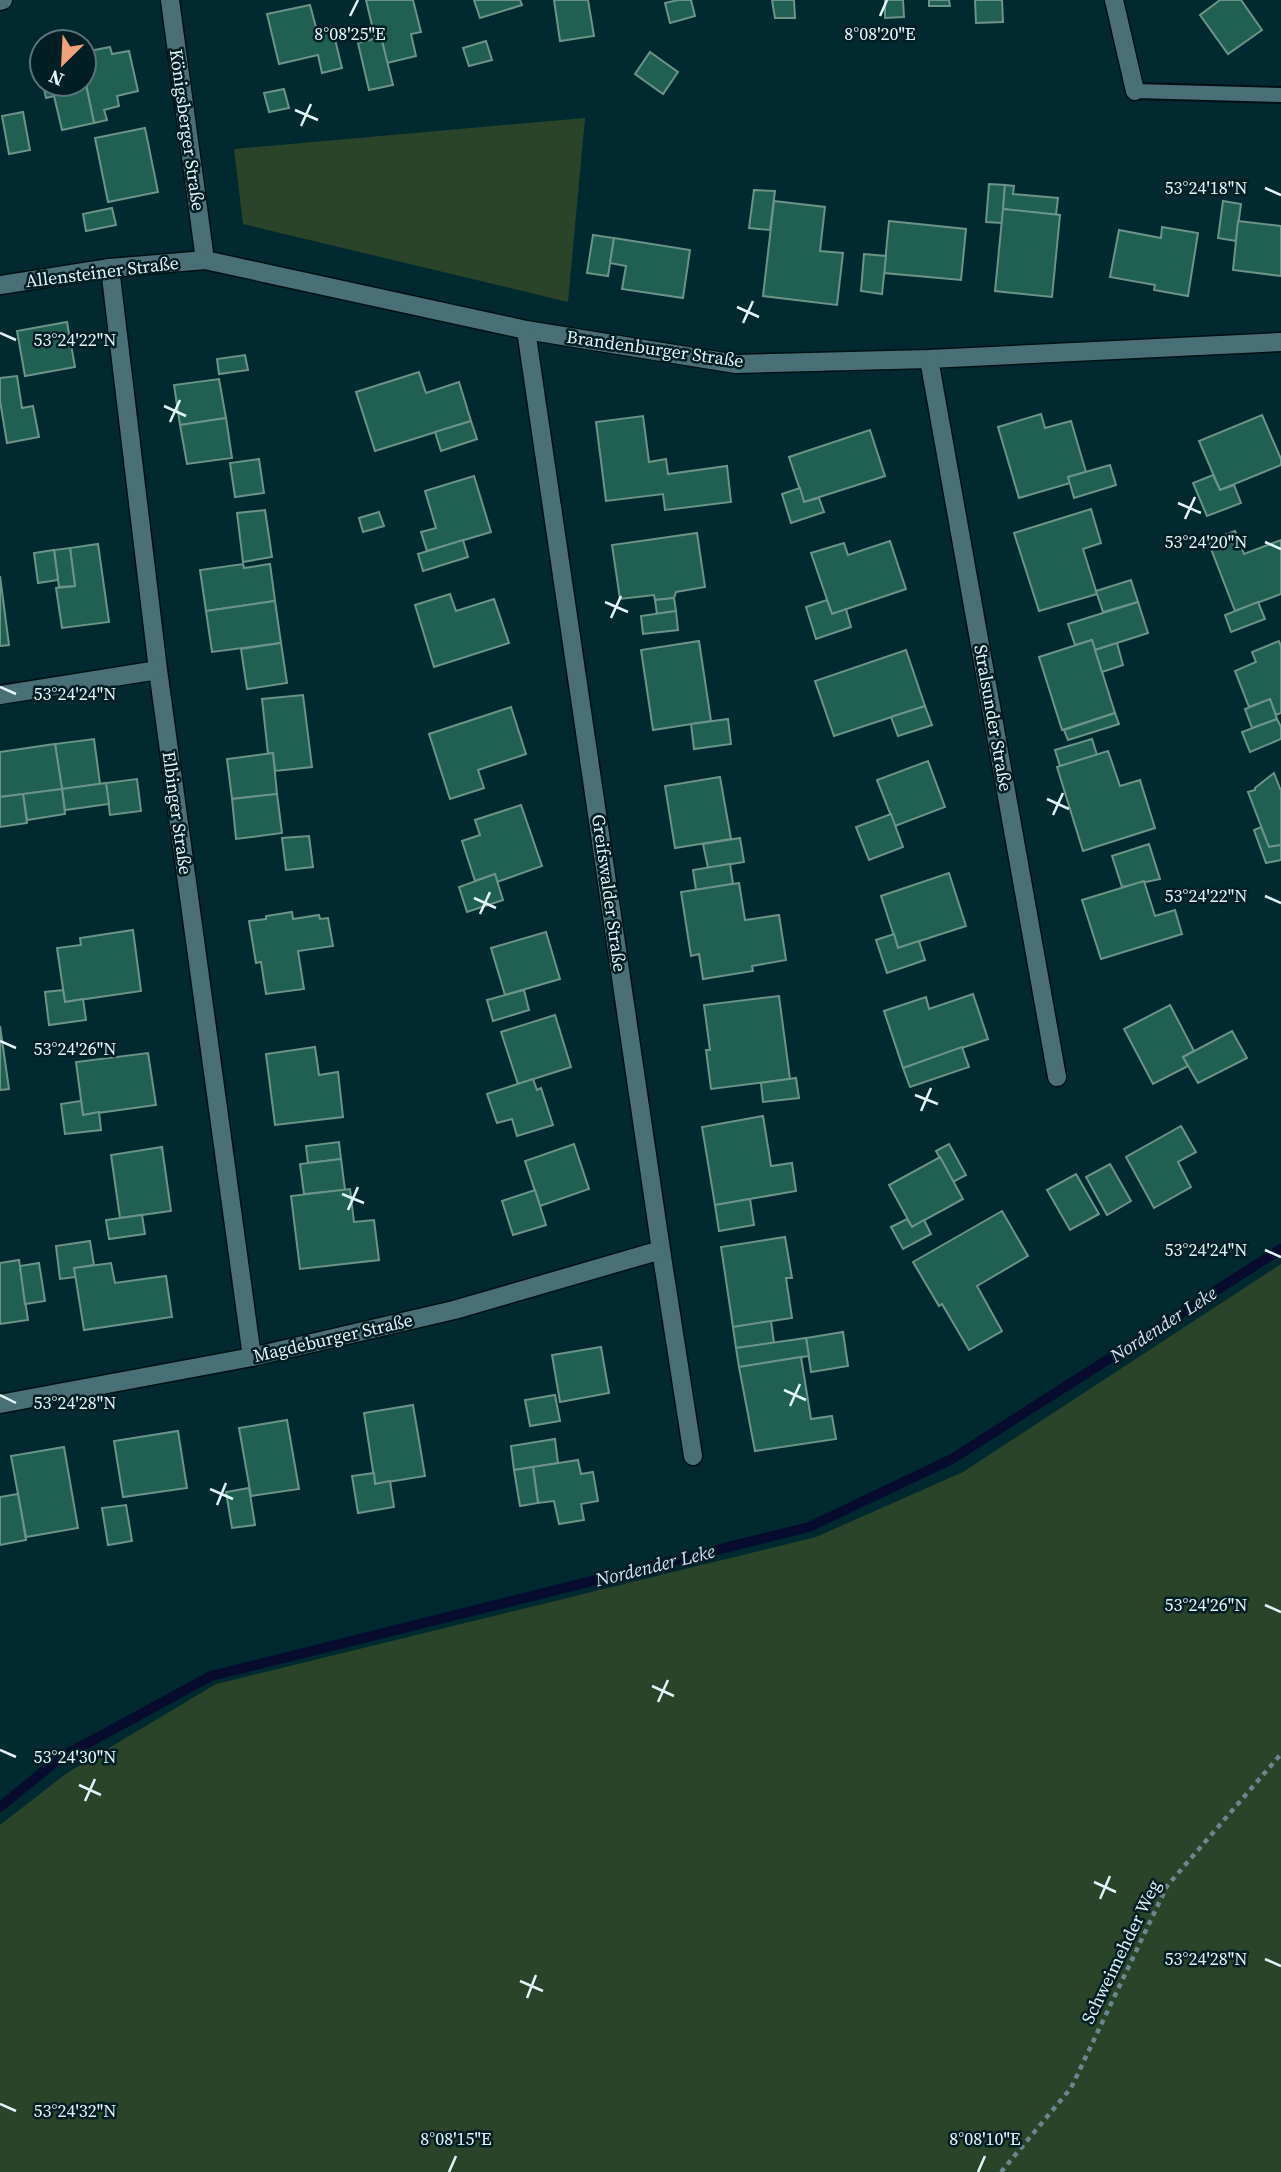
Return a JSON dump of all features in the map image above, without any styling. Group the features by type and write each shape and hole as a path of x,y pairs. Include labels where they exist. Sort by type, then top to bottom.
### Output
{"street":[{"name":"Königsberger Straße","path":"170,0 205,260"},
{"path":"1114,0 1135,91"},
{"name":"Allensteiner Straße","path":"0,285 110,268 205,260"},
{"name":"Brandenburger Straße","path":"205,260 526,330 736,364 929,359 1281,342"},
{"name":"Elbinger Straße","path":"110,268 158,670 253,1357"},
{"name":"Greifswalder Straße","path":"526,330 661,1250 694,1456"},
{"name":"Stralsunder Straße","path":"929,359 1057,1077"},
{"path":"0,695 158,670"},
{"name":"Magdeburger Straße","path":"0,1404 253,1357 454,1310 661,1250"}],"lane":[{"path":"1135,91 1281,96"}],"path":[{"name":"Schweimehder Weg","path":"1000,2172 1071,2088 1167,1886 1281,1754"}],"green space":[{"path":"585,118 568,302 243,224 234,149"},
{"path":"1281,1264 1281,2172 0,2172 0,1825 67,1773 216,1684 816,1537 963,1472"}],"building":[{"path":"366,0 413,0 421,32 411,34 416,56 387,63 381,37 375,38"},
{"path":"474,0 520,0 522,5 480,18"},
{"path":"554,0 588,0 594,36 560,41"},
{"path":"691,0 695,16 670,23 665,3"},
{"path":"772,0 794,0 795,18 775,18"},
{"path":"885,0 903,0 904,17 885,18"},
{"path":"929,0 949,0 950,6 929,6"},
{"path":"975,0 1002,0 1003,22 976,23"},
{"path":"1220,0 1241,0 1262,30 1228,54 1200,15"},
{"path":"310,5 317,31 332,27 342,68 322,73 318,55 279,64 267,14"},
{"path":"381,37 393,85 369,90 358,43"},
{"path":"486,41 492,60 469,66 463,48"},
{"path":"110,47 112,54 129,51 138,91 117,96 119,106 104,110 107,120 94,123 89,98 98,98 98,49"},
{"path":"650,52 678,72 663,94 635,74"},
{"path":"284,89 289,108 269,112 264,93"},
{"path":"54,98 89,98 94,123 62,130"},
{"path":"23,112 30,150 9,154 2,116"},
{"path":"145,128 158,192 108,202 95,138"},
{"path":"989,184 1005,185 1002,223 986,222"},
{"path":"1005,185 1014,186 1013,194 1058,198 1056,215 1003,209"},
{"path":"754,190 775,191 770,230 749,228"},
{"path":"774,201 825,207 820,251 843,253 837,305 763,296"},
{"path":"1223,201 1241,204 1236,241 1218,238"},
{"path":"112,208 116,225 86,231 83,214"},
{"path":"1003,209 1060,215 1052,297 995,291"},
{"path":"889,221 966,229 961,280 884,273"},
{"path":"1238,221 1281,226 1281,276 1233,270"},
{"path":"1162,227 1198,233 1188,296 1154,290 1155,285 1110,277 1119,230 1161,238"},
{"path":"593,235 614,238 608,276 587,273"},
{"path":"614,238 690,250 683,298 622,289 626,266 610,263"},
{"path":"864,254 886,256 882,294 861,291"},
{"path":"67,322 75,367 25,376 17,331"},
{"path":"245,355 248,370 219,374 217,359"},
{"path":"419,372 426,393 459,382 471,421 375,451 356,392"},
{"path":"17,376 22,408 33,406 39,437 7,443 0,401 0,378"},
{"path":"219,379 226,418 180,425 174,385"},
{"path":"1041,414 1045,428 1071,421 1086,472 1068,477 1070,483 1019,498 998,427"},
{"path":"1262,415 1281,459 1281,465 1220,490 1199,441"},
{"path":"643,416 649,462 666,459 668,474 727,466 731,502 665,510 663,494 606,501 596,422"},
{"path":"226,418 232,458 187,464 180,425"},
{"path":"471,421 477,439 441,451 435,432"},
{"path":"870,430 885,476 804,502 789,457"},
{"path":"259,459 264,493 235,497 230,463"},
{"path":"1110,465 1116,485 1074,498 1068,477"},
{"path":"1213,475 1220,490 1234,485 1241,503 1207,516 1193,483"},
{"path":"474,476 491,532 427,551 421,532 436,528 425,491"},
{"path":"800,488 804,502 819,498 824,512 791,523 782,494"},
{"path":"1091,509 1101,543 1083,549 1097,594 1039,611 1014,533"},
{"path":"265,510 272,557 243,562 237,513"},
{"path":"379,512 384,526 363,532 359,518"},
{"path":"1235,531 1244,554 1281,540 1281,594 1235,611 1208,541"},
{"path":"697,533 705,587 676,592 674,598 655,600 654,595 620,599 612,545"},
{"path":"463,540 468,557 423,571 418,554"},
{"path":"890,541 906,589 832,614 811,553 844,543 848,555"},
{"path":"98,544 109,622 62,628 56,588 75,586 70,548"},
{"path":"70,548 75,586 59,587 54,550"},
{"path":"54,550 58,580 38,583 34,553"},
{"path":"243,564 244,568 270,564 275,601 206,611 200,570"},
{"path":"0,576 9,645 0,646"},
{"path":"1131,580 1138,602 1103,612 1096,591"},
{"path":"450,594 456,611 494,599 509,643 434,667 415,605"},
{"path":"674,598 676,611 657,614 655,600"},
{"path":"827,600 832,614 846,609 851,627 816,639 806,607"},
{"path":"275,601 281,643 212,652 206,611"},
{"path":"1138,602 1148,633 1095,650 1092,640 1075,645 1068,624"},
{"path":"1258,602 1265,619 1231,632 1225,615"},
{"path":"676,611 678,630 643,634 641,616"},
{"path":"1092,640 1115,713 1062,730 1039,657"},
{"path":"699,641 711,721 653,730 641,650"},
{"path":"1279,641 1281,713 1276,715 1270,699 1249,707 1235,671 1256,662 1252,652"},
{"path":"281,643 287,683 247,689 241,649"},
{"path":"1117,643 1123,665 1102,672 1095,650"},
{"path":"906,650 925,706 834,736 815,681"},
{"path":"303,695 312,767 275,771 273,753 268,754 262,699"},
{"path":"1270,699 1277,719 1252,728 1245,709"},
{"path":"925,706 932,725 898,736 891,717"},
{"path":"511,707 526,754 478,770 484,788 450,799 429,734"},
{"path":"1115,713 1119,724 1068,740 1064,730"},
{"path":"728,719 731,744 694,749 691,724"},
{"path":"1277,719 1281,727 1281,739 1250,752 1242,732"},
{"path":"94,739 100,784 62,789 55,744"},
{"path":"1092,739 1097,755 1060,766 1055,750"},
{"path":"55,744 62,789 0,797 0,752"},
{"path":"1108,751 1120,786 1140,780 1155,828 1083,851 1057,767"},
{"path":"273,753 277,794 232,799 227,759"},
{"path":"928,761 945,807 895,826 877,780"},
{"path":"1274,773 1281,791 1281,845 1269,847 1248,792 1255,790"},
{"path":"720,777 731,839 675,848 665,786"},
{"path":"137,779 141,811 110,815 106,783"},
{"path":"106,783 109,804 65,810 62,789"},
{"path":"62,789 65,814 27,820 23,794"},
{"path":"23,794 27,823 0,827 0,797"},
{"path":"277,794 282,833 236,839 232,799"},
{"path":"521,805 542,866 497,882 495,874 475,881 462,841 480,835 475,820"},
{"path":"891,814 903,847 869,860 856,827"},
{"path":"1261,827 1269,847 1281,845 1281,860 1266,863 1254,830"},
{"path":"309,836 313,867 286,870 282,838"},
{"path":"740,838 744,862 708,868 703,844"},
{"path":"1149,844 1160,879 1122,887 1112,856"},
{"path":"730,864 733,884 696,890 693,870"},
{"path":"949,873 966,926 898,948 881,896"},
{"path":"495,874 503,900 467,912 459,887"},
{"path":"1144,881 1155,916 1175,910 1182,934 1101,959 1082,900"},
{"path":"739,883 745,920 779,915 786,960 752,966 753,971 703,979 699,954 691,956 681,892"},
{"path":"292,912 293,919 319,915 320,919 328,918 333,946 298,951 304,989 266,994 261,962 256,963 249,921"},
{"path":"133,930 141,991 65,1002 57,948 81,945 80,938"},
{"path":"546,932 560,979 505,995 491,948"},
{"path":"894,934 898,948 919,941 925,960 887,973 876,940"},
{"path":"63,990 65,1002 83,999 86,1020 49,1025 45,992"},
{"path":"524,990 529,1010 493,1021 487,1000"},
{"path":"973,994 988,1039 903,1068 884,1011 926,997 929,1009"},
{"path":"779,996 790,1079 711,1089 706,1050 710,1050 704,1005"},
{"path":"1170,1005 1194,1051 1183,1057 1188,1066 1153,1084 1124,1029"},
{"path":"555,1015 571,1067 518,1084 501,1032"},
{"path":"0,1026 9,1089 0,1090"},
{"path":"1232,1031 1247,1058 1198,1083 1183,1057"},
{"path":"315,1047 319,1075 338,1072 343,1117 275,1125 266,1054"},
{"path":"962,1047 969,1067 910,1087 903,1068"},
{"path":"148,1053 156,1105 83,1115 76,1062"},
{"path":"796,1078 799,1098 763,1102 761,1083"},
{"path":"533,1079 537,1090 541,1088 553,1125 517,1136 512,1119 497,1123 487,1094"},
{"path":"81,1101 83,1115 99,1112 101,1130 65,1134 61,1104"},
{"path":"763,1116 771,1166 792,1163 796,1191 715,1205 702,1127"},
{"path":"1181,1126 1196,1152 1178,1162 1191,1187 1154,1208 1126,1157"},
{"path":"339,1142 341,1159 308,1163 306,1146"},
{"path":"574,1144 589,1189 540,1206 525,1161"},
{"path":"949,1144 966,1175 953,1182 936,1151"},
{"path":"162,1147 171,1211 120,1218 111,1155"},
{"path":"940,1157 963,1199 912,1227 889,1185"},
{"path":"341,1159 345,1190 304,1194 300,1164"},
{"path":"1110,1164 1131,1201 1107,1215 1086,1177"},
{"path":"1076,1174 1099,1214 1070,1230 1047,1190"},
{"path":"350,1189 354,1222 374,1220 379,1260 300,1269 291,1196"},
{"path":"535,1190 546,1225 513,1235 502,1201"},
{"path":"750,1199 754,1225 719,1231 715,1205"},
{"path":"1002,1211 1028,1256 977,1286 1002,1331 969,1350 913,1262"},
{"path":"142,1215 145,1234 109,1239 106,1220"},
{"path":"907,1219 912,1227 924,1220 931,1234 903,1249 891,1227"},
{"path":"785,1237 792,1278 786,1278 792,1318 733,1327 721,1247"},
{"path":"90,1241 94,1265 74,1268 76,1277 60,1279 56,1246"},
{"path":"19,1260 28,1320 0,1324 0,1263"},
{"path":"39,1263 45,1301 25,1304 20,1266"},
{"path":"111,1263 115,1283 166,1276 172,1317 84,1330 74,1268"},
{"path":"771,1321 774,1343 736,1348 733,1327"},
{"path":"843,1332 848,1366 811,1372 806,1338"},
{"path":"806,1338 809,1356 739,1367 736,1348"},
{"path":"601,1347 609,1393 560,1402 552,1355"},
{"path":"801,1357 811,1419 832,1416 836,1439 755,1451 739,1367"},
{"path":"555,1395 560,1421 530,1426 525,1400"},
{"path":"413,1405 425,1476 375,1484 364,1413"},
{"path":"287,1420 299,1489 251,1496 239,1428"},
{"path":"178,1431 187,1488 123,1497 114,1441"},
{"path":"555,1439 558,1463 514,1470 511,1446"},
{"path":"64,1447 78,1528 26,1537 11,1456"},
{"path":"578,1460 581,1474 593,1472 598,1501 581,1504 584,1520 559,1524 554,1501 538,1503 533,1467"},
{"path":"533,1467 538,1503 520,1506 514,1470"},
{"path":"374,1473 375,1484 390,1481 394,1507 358,1513 352,1476"},
{"path":"249,1488 255,1525 232,1528 226,1492"},
{"path":"18,1494 26,1540 0,1545 0,1497"},
{"path":"126,1505 132,1541 108,1545 102,1508"}],"waterway":[{"name":"Nordender Leke","path":"0,1807 60,1758 211,1676 809,1527 952,1459 1281,1249"}]}
